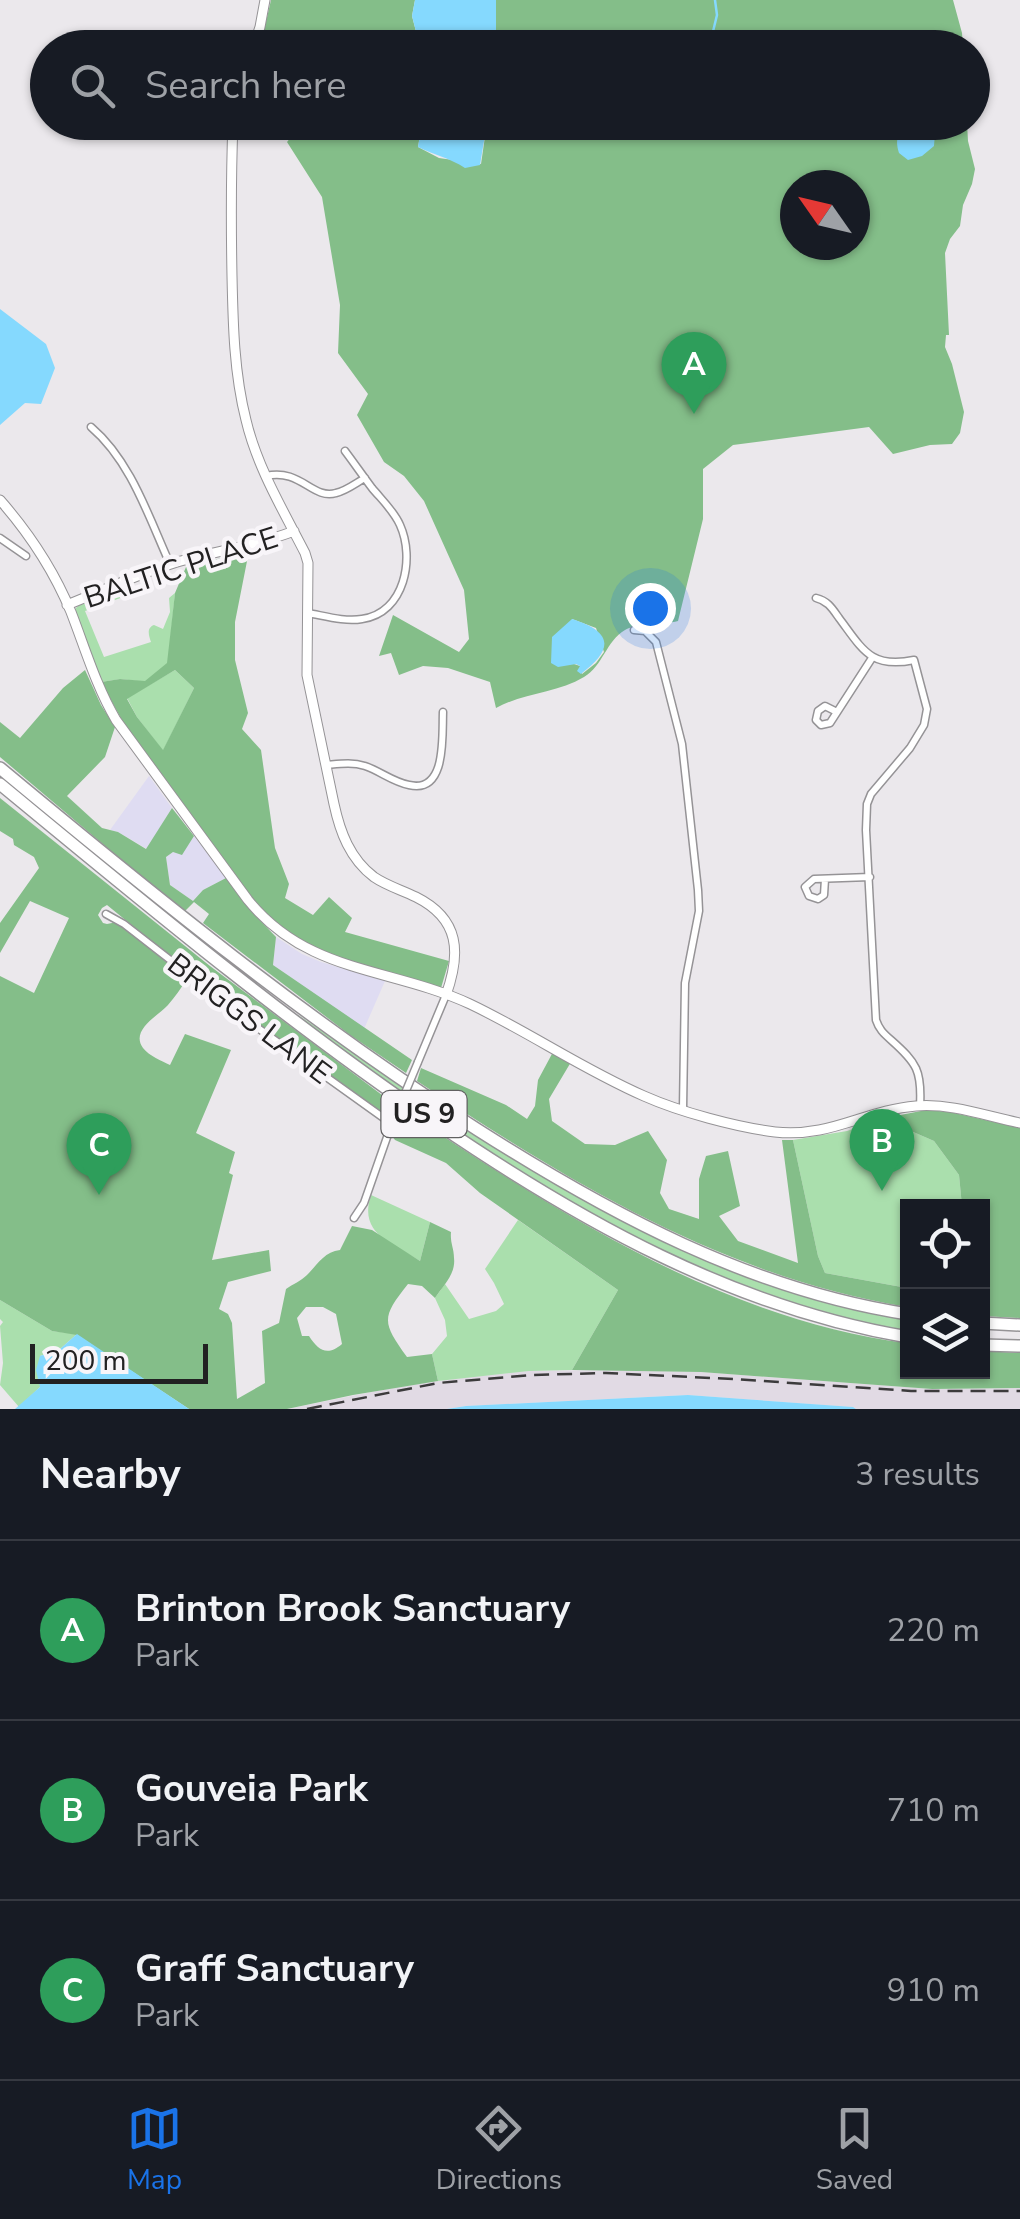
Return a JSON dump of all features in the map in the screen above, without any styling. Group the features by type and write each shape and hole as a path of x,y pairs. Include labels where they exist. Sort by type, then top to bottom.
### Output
{"highway":[{"name":"US 9","path":"0,768 280,994 402,1080 552,1175 665,1236 740,1269 838,1300 900,1312"},
{"name":"US 9","path":"0,784 283,1013 419,1112 538,1188 651,1251 750,1295 822,1318 900,1335"},
{"path":"990,1323 1020,1325"},
{"path":"990,1345 1020,1346"}],"main road":[{"path":"258,30 265,0"},
{"path":"233,140 233,331 237,376 246,422 266,476 308,563 307,675 338,823 357,861 373,876 441,915 455,944 456,966 446,995"},
{"path":"0,500 45,561 68,604 100,690 116,720 262,916 283,936 324,957 446,995 638,1094 683,1110 764,1130 797,1132 828,1129 920,1106 954,1108 1020,1122"},
{"name":"BALTIC PLACE","path":"68,604 170,564 266,542 294,531"}],"street":[{"path":"91,427 107,440 120,461 170,564"},
{"path":"308,613 365,619 384,609 400,592 406,566 405,537 398,520 345,451"},
{"path":"266,476 286,474 328,494 365,478"},
{"path":"0,538 26,556"},
{"path":"816,598 828,603 872,658 893,664 914,660 927,709 924,724 910,748 880,781 867,804 866,830 876,1020 880,1030 910,1056 919,1071 920,1106"},
{"path":"634,630 644,630 656,642 682,744 688,785 699,911 685,984 683,1110"},
{"path":"836,712 872,658"},
{"path":"326,766 351,763 413,787 428,784 437,773 441,756 443,712"},
{"path":"825,879 870,877"},
{"name":"BRIGGS LANE","path":"106,914 291,1053 393,1121"},
{"path":"354,1218 364,1203 393,1121 446,995"}],"shaded area":[{"path":"149,776 172,808 147,849 110,830"},
{"path":"194,836 226,878 203,890 193,901 170,885 166,857 173,852 182,854"},
{"path":"276,937 321,962 385,981 364,1029 273,965"},
{"path":"616,1370 701,1372 932,1389 1020,1388 1020,1409 856,1409 688,1395 447,1409 287,1409 401,1386 483,1375"}],"green space":[{"path":"271,0 415,0 412,16 416,30 264,30"},
{"path":"496,0 953,0 961,30 496,30"},
{"path":"289,140 419,140 418,147 439,158 481,164 485,140 968,140 975,169 960,226 945,253 949,335 945,347 964,412 960,433 952,444 893,454 869,427 733,445 703,469 703,519 678,621 625,630 584,677 496,708 490,682 448,668 423,666 399,675 391,653 379,656 393,615 459,652 469,639 464,590 424,501 404,476 384,462 357,415 368,394 338,353 340,305 322,197","holes":["572,619 596,628 604,652 582,674 580,666 571,663"]},
{"path":"249,551 235,622 235,660 248,713 242,729 261,750 275,848 289,884 285,898 313,915 329,897 352,918 345,932 449,961 441,988 321,952 284,932 251,897 129,733 101,682 145,681 167,663 175,593 186,567","holes":["175,670 194,688 163,750 127,699"]},
{"path":"118,590 126,596 85,611 104,657 151,642 150,628 154,625 163,629 170,612 169,598 175,593 168,663 145,682 101,682 75,609"},
{"path":"85,670 115,727 105,757 67,796 102,828 118,832 146,849 172,808 194,836 182,855 173,852 166,857 170,885 193,901 203,890 226,878 276,937 273,965 412,1060 406,1073 203,923 209,914 194,902 185,911 157,890 0,757 0,722 20,738 63,688"},
{"path":"175,670 194,688 163,751 127,698"},
{"path":"0,798 210,966 394,1104 389,1116 380,1113 276,1038 107,905 102,908 98,915 103,923 122,925 187,979 143,1029 140,1041 146,1051 170,1065 185,1034 231,1050 196,1133 235,1152 212,1260 269,1250 271,1271 228,1282 219,1309 228,1314 232,1323 237,1399 265,1383 262,1331 279,1323 286,1289 305,1277 325,1256 340,1250 352,1226 372,1230 420,1261 430,1222 451,1232 454,1264 435,1298 422,1286 408,1284 388,1320 407,1357 432,1354 438,1381 287,1409 189,1409 77,1335 52,1331 0,1300 0,976 34,993 69,918 30,901 0,953 0,923 39,868 34,857 0,831","holes":["306,1307 323,1307 336,1314 342,1344 327,1351 309,1336 302,1336 297,1318"]},
{"path":"296,1017 488,1141 722,1266 900,1316 900,1332 832,1317 717,1278 594,1217 482,1149"},
{"path":"553,1052 571,1062 549,1099 552,1121 585,1144 615,1145 648,1131 667,1160 660,1193 669,1209 699,1219 699,1179 706,1156 728,1151 740,1206 719,1216 738,1241 798,1263 782,1140 793,1140 825,1273 900,1287 900,1306 775,1273 650,1221 532,1155 417,1081 421,1068 506,1105 527,1119 535,1106 538,1080"},
{"path":"404,1110 581,1222 707,1286 772,1311 900,1342 900,1379 990,1379 990,1351 1020,1353 1020,1388 932,1389 701,1372 572,1370 618,1290 480,1193 446,1163 392,1136"},
{"path":"926,1110 1020,1128 1020,1318 990,1316 990,1199 961,1199 959,1175 934,1141 911,1131 887,1132 885,1118"},
{"path":"885,1118 887,1132 911,1131 934,1141 959,1175 961,1199 900,1199 900,1287 825,1273 818,1256 793,1140 847,1131"},
{"path":"371,1195 430,1222 420,1261 373,1228 368,1208"},
{"path":"518,1220 618,1290 572,1370 438,1381 432,1354 447,1336 435,1298 445,1284 469,1319 496,1311 504,1304 485,1269"},
{"path":"0,1300 52,1331 77,1334 60,1349 40,1356 40,1387 19,1407 0,1385"}],"water":[{"path":"415,0 496,0 496,30 416,30 412,16"},
{"path":"419,140 484,140 480,165 465,168 418,147"},
{"path":"898,140 934,140 934,146 922,156 908,160 897,147"},
{"path":"0,309 46,344 55,368 41,404 25,403 0,425"},
{"path":"572,619 595,630 604,642 599,657 581,674 576,664 558,667 551,663 552,637"},
{"path":"77,1334 189,1409 15,1409 40,1387 36,1370 40,1356 60,1349"},
{"path":"688,1395 856,1409 447,1409 466,1406"}],"waterway":[{"path":"713,30 715,0"}],"railway":[{"path":"307,1409 438,1383 606,1373 911,1391 1020,1391"}],"place":[{"name":"Brinton Brook Sanctuary","path":"694,414"},
{"name":"Gouveia Park","path":"882,1191"},
{"name":"Graff Sanctuary","path":"99,1195"}]}
